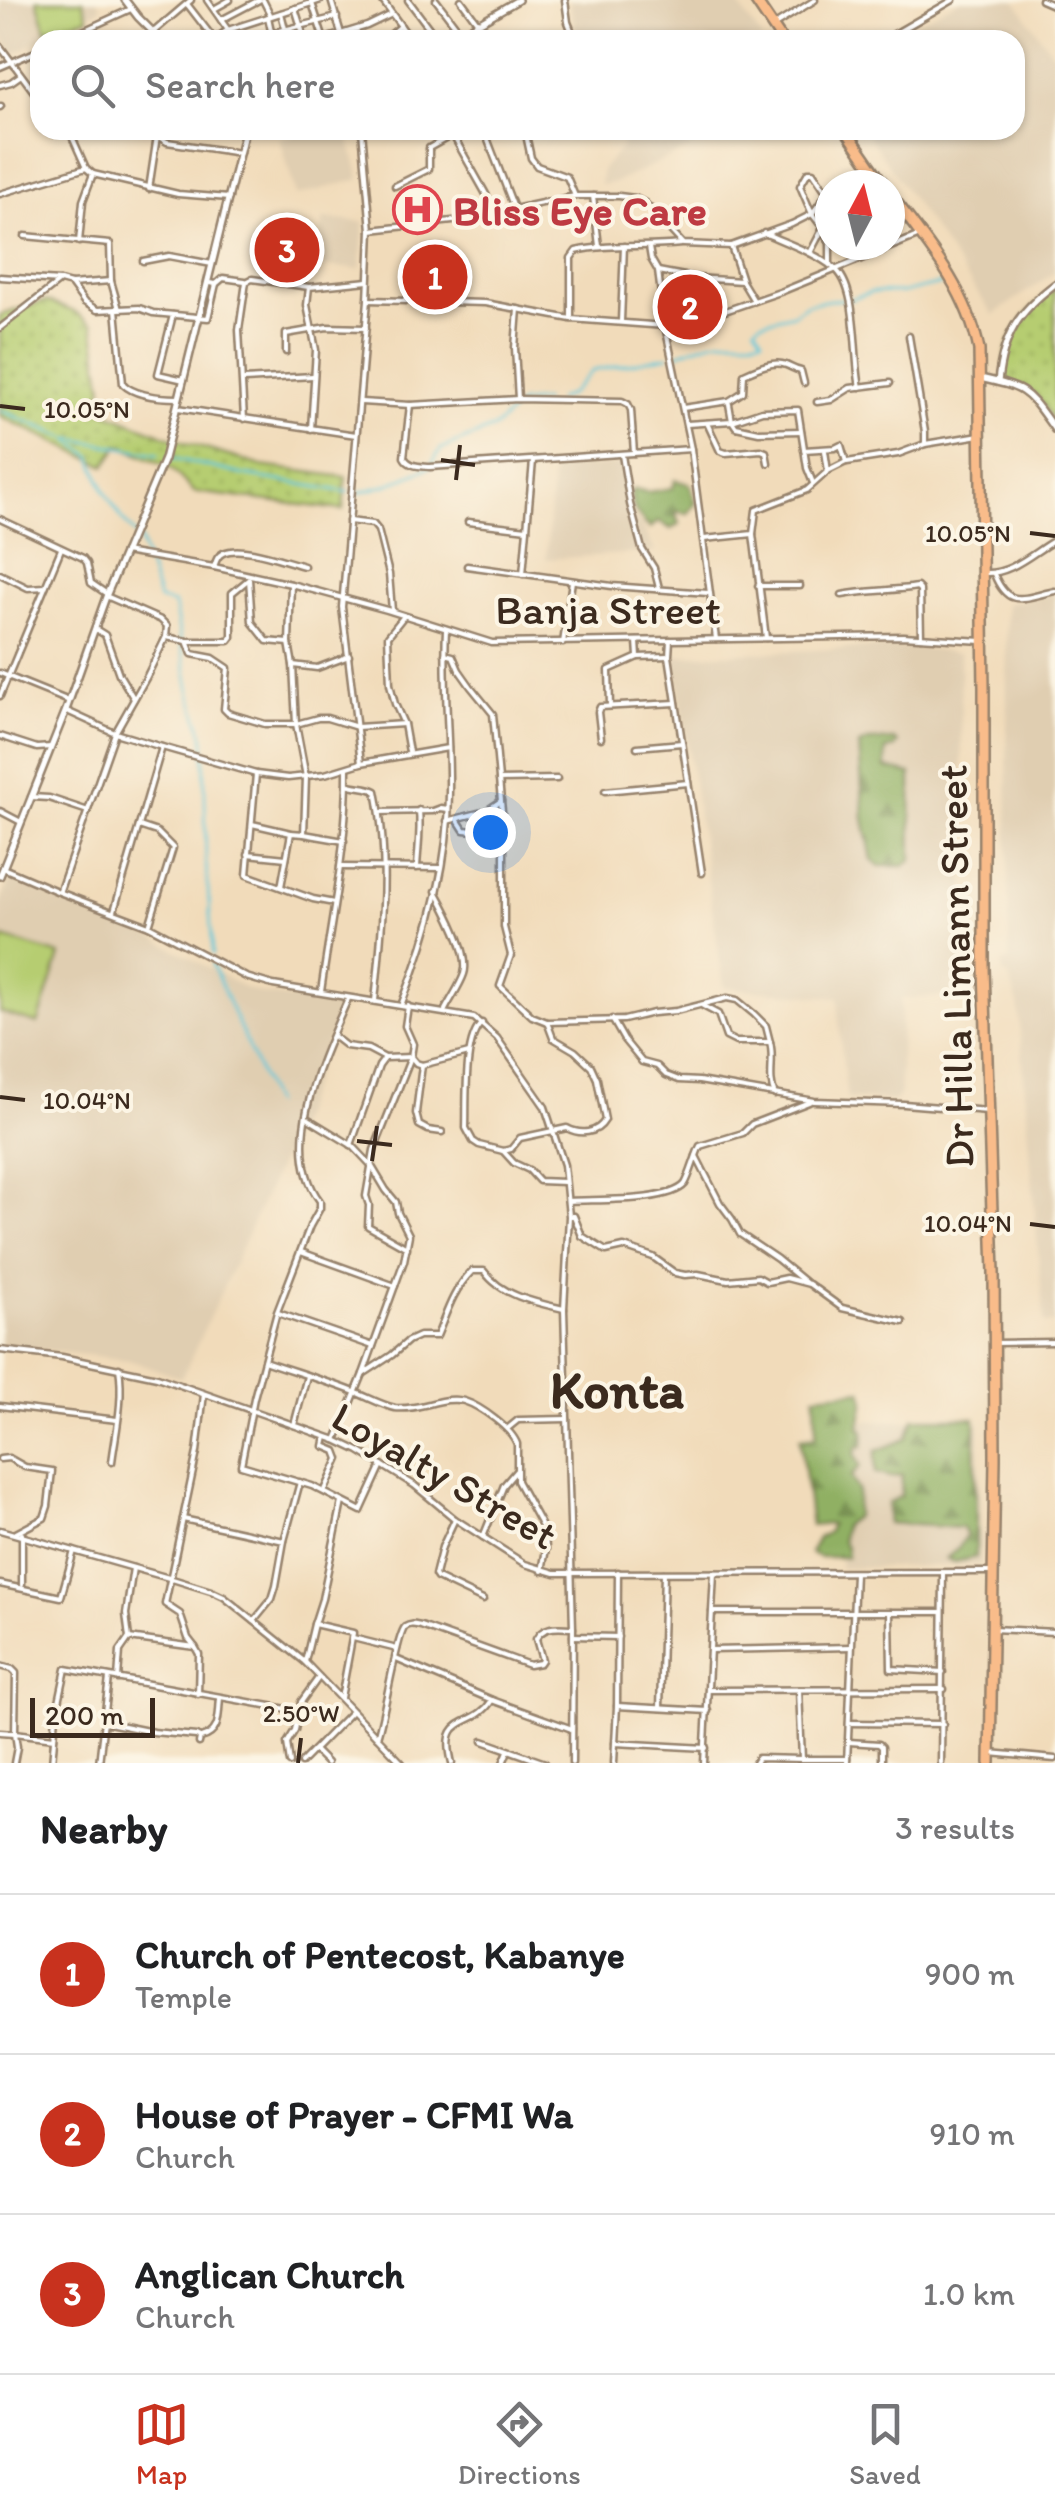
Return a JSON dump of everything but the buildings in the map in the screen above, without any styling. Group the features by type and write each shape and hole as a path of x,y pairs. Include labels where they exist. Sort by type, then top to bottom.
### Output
{"highway":[{"path":"755,0 776,30"},
{"path":"853,140 874,170"},
{"name":"Dr Hilla Limann Street","path":"905,214 955,283 974,323 979,350 988,573 984,642 984,968 994,1343 990,1758"}],"street":[{"path":"125,0 152,30"},
{"path":"207,0 228,30 321,0"},
{"path":"214,9 230,0"},
{"path":"221,20 261,0 271,30"},
{"path":"288,0 302,30"},
{"path":"331,0 340,30"},
{"path":"384,0 404,30"},
{"path":"408,0 430,30"},
{"path":"436,0 459,30"},
{"path":"462,0 478,23"},
{"path":"466,30 508,2 518,0"},
{"path":"565,0 571,30"},
{"path":"773,26 816,0"},
{"path":"901,30 953,0"},
{"path":"1042,0 1055,6"},
{"path":"312,1 320,30"},
{"path":"156,30 189,2 207,30"},
{"path":"85,30 131,9"},
{"path":"281,12 285,29"},
{"path":"359,30 392,14"},
{"path":"282,30 336,17"},
{"path":"396,30 401,26"},
{"path":"0,46 30,88"},
{"path":"0,68 30,54"},
{"path":"0,85 20,75"},
{"path":"73,140 92,174 178,194 229,198"},
{"path":"149,188 156,140"},
{"path":"164,140 240,153"},
{"path":"0,876 66,710 106,595 164,459 212,284 243,140"},
{"path":"361,763 342,607 368,300 371,230 363,140"},
{"path":"456,140 496,212"},
{"path":"488,140 514,208"},
{"path":"527,140 536,166 567,177 575,196"},
{"path":"395,186 429,169 428,150 439,141"},
{"path":"0,194 86,168"},
{"path":"815,176 808,172 800,186 815,218"},
{"path":"78,242 83,201 92,174"},
{"path":"371,230 450,222 575,196 592,196 635,198 646,203 683,244"},
{"path":"592,196 599,246"},
{"path":"571,319 571,258 576,250 599,246 731,246 792,224 815,210"},
{"path":"764,233 838,270 852,299 860,387"},
{"path":"368,300 448,301 518,308 571,319 684,324 838,270 921,235"},
{"path":"25,236 110,244 123,384 132,391 180,398"},
{"path":"810,253 815,244"},
{"path":"621,323 624,246"},
{"path":"649,246 658,271 665,326 687,424 716,639"},
{"path":"731,246 754,301"},
{"path":"143,261 169,256 214,265"},
{"path":"830,260 830,265"},
{"path":"658,271 695,278 742,280"},
{"path":"0,276 71,284 111,282"},
{"path":"212,284 223,278 309,287 368,282"},
{"path":"0,328 60,281"},
{"path":"244,418 239,330 246,282"},
{"path":"71,284 84,302 98,310 140,308 153,313 200,317"},
{"path":"998,382 1000,359 1011,330 1022,312 1055,284"},
{"path":"309,287 307,306 316,350 312,429"},
{"path":"518,308 518,399"},
{"path":"173,315 158,374 184,380"},
{"path":"286,352 285,335 312,329 366,328"},
{"path":"909,336 925,444"},
{"path":"683,408 728,401 744,392 744,374 774,364 782,363 790,370 800,371 804,383"},
{"path":"244,380 313,376"},
{"path":"980,378 1024,390 1055,430"},
{"path":"818,402 831,400 850,388 890,383"},
{"path":"728,401 736,427 759,432 800,431"},
{"path":"361,402 622,402 631,410 634,454"},
{"path":"410,405 404,457 407,463 430,466 691,449"},
{"path":"178,408 358,436"},
{"path":"687,424 732,421 762,411 798,410 807,468 814,483"},
{"path":"707,423 720,451 761,450 766,452 768,463"},
{"path":"766,638 753,534 756,510 807,490 828,471 846,462 980,435"},
{"path":"804,450 841,445 846,462"},
{"path":"824,449 828,471"},
{"path":"622,455 642,549 654,568 658,588"},
{"path":"524,574 533,460"},
{"path":"0,520 82,558 90,583 167,626 166,637 115,732 59,892"},
{"path":"349,522 373,524 378,530 387,562 392,612"},
{"path":"468,522 527,528"},
{"path":"704,539 753,534"},
{"path":"1055,540 1012,568 988,573 1001,592 1009,596 1055,591"},
{"path":"0,696 61,549"},
{"path":"214,567 223,553 244,550 304,566"},
{"name":"Banja Street","path":"124,552 291,584 492,643 921,637 984,642"},
{"path":"467,566 708,593"},
{"path":"0,574 28,588 45,587"},
{"path":"166,637 229,641 232,593 249,576"},
{"path":"249,576 252,622 267,640 289,644"},
{"path":"563,643 572,580"},
{"path":"291,584 289,644 296,724 306,778 304,834"},
{"path":"758,586 800,586"},
{"path":"842,596 918,587 921,637"},
{"path":"404,616 388,636 390,684 410,754"},
{"path":"95,628 105,636 119,674 134,699"},
{"path":"401,1005 425,940 448,821 446,630"},
{"path":"670,640 669,656 702,873"},
{"path":"187,641 192,654 213,658 228,668 225,712 265,724 296,724 318,718 357,728 404,724"},
{"path":"637,641 638,657"},
{"path":"445,654 453,656 493,714 504,830 504,927 510,956 500,986 532,1016 547,1022 624,1020 727,998 738,1000 766,1026 772,1049 770,1085 775,1095"},
{"path":"293,665 317,668 349,656"},
{"path":"610,706 610,670 638,657 669,656"},
{"path":"0,673 69,702"},
{"path":"601,738 600,707 676,703"},
{"path":"66,710 162,748 256,774 306,778 361,763 448,748"},
{"path":"0,736 37,748 51,747"},
{"path":"637,747 682,743"},
{"path":"37,748 46,759"},
{"path":"114,912 162,748"},
{"path":"320,993 344,840 347,768"},
{"path":"256,774 248,875 334,903"},
{"path":"499,780 557,779"},
{"path":"605,791 688,783"},
{"path":"347,784 376,791 380,812 384,868 375,1001"},
{"path":"31,797 49,798 88,811"},
{"path":"448,821 486,811 502,801"},
{"path":"380,812 448,808"},
{"path":"417,868 422,840 419,810"},
{"path":"0,811 21,822"},
{"path":"457,819 464,830 504,830"},
{"path":"252,824 344,840"},
{"path":"138,826 158,832 173,848 149,926"},
{"path":"282,888 291,833"},
{"path":"248,854 286,858"},
{"path":"339,867 441,868"},
{"path":"3,868 149,926 246,977 273,985 474,1018 516,1063 545,1107 564,1165 569,1216 564,1309 574,1628 572,1763"},
{"path":"436,891 466,957 466,971 444,1012"},
{"path":"349,997 312,1087 307,1118 303,1150 320,1208 277,1312 241,1466 300,1482 361,1510 382,1465"},
{"path":"700,1005 718,1014 726,1037 736,1042 770,1042"},
{"path":"407,1248 368,1226 366,1196 381,1128 411,1057 413,1044 405,1026 408,1006"},
{"path":"612,1020 642,1062 679,1080 814,1100 989,1111"},
{"path":"482,1023 473,1032 469,1053 467,1134 479,1145 503,1150 511,1149 520,1138 554,1130 590,1132 605,1120 592,1066 575,1050 553,1038 547,1022"},
{"path":"332,1036 346,1046 368,1049 385,1058 411,1057"},
{"path":"411,1057 422,1065 469,1053"},
{"path":"351,1145 385,1058"},
{"path":"422,1065 416,1114 419,1124 442,1132"},
{"path":"568,1201 640,1199 667,1194 684,1184 700,1146 743,1133 752,1124 814,1100"},
{"path":"307,1118 351,1145 371,1164 396,1202 408,1231 395,1286 336,1440"},
{"path":"503,1150 540,1181 566,1182"},
{"path":"696,1155 740,1234 842,1308 902,1322"},
{"path":"569,1216 574,1216 582,1236 596,1247 606,1251 624,1247 653,1257 675,1273 728,1280 758,1278 767,1282 786,1278 809,1284"},
{"path":"300,1252 395,1286"},
{"path":"363,1374 408,1341 419,1336 437,1336 459,1283 472,1271 484,1272 497,1286 532,1301 564,1309"},
{"path":"277,1312 373,1346"},
{"path":"994,1343 1055,1342"},
{"name":"Loyalty Street","path":"0,1350 62,1357 157,1378 336,1440 414,1485 456,1519 542,1571 992,1572"},
{"path":"264,1361 392,1408 464,1401 507,1430 516,1438 516,1471 523,1495 544,1532 542,1571"},
{"path":"112,1462 122,1398 119,1368"},
{"path":"294,1425 307,1376"},
{"path":"198,1694 200,1654 188,1638 180,1614 165,1604 197,1452 204,1394"},
{"path":"0,1406 117,1420"},
{"path":"507,1430 518,1420 567,1420"},
{"path":"324,1492 339,1459 336,1451 324,1446 326,1437"},
{"path":"0,1459 52,1471 44,1518 19,1534"},
{"path":"483,1537 504,1485 516,1471"},
{"path":"254,1621 272,1599 300,1482"},
{"path":"305,1662 342,1502"},
{"path":"183,1518 284,1541"},
{"path":"456,1519 442,1547 435,1575 483,1600"},
{"path":"0,1530 211,1591 305,1662 402,1763"},
{"path":"19,1534 22,1587"},
{"path":"0,1584 61,1597 74,1550"},
{"path":"129,1638 126,1614 133,1568"},
{"path":"614,1763 618,1572"},
{"path":"660,1708 664,1572"},
{"path":"755,1763 758,1758 847,1761 855,1572"},
{"path":"704,1763 714,1573"},
{"path":"942,1763 943,1573"},
{"path":"712,1612 942,1612"},
{"path":"890,1612 891,1669 944,1672"},
{"path":"314,1624 354,1633 341,1699"},
{"path":"378,1737 397,1649 406,1627 413,1624 529,1664 540,1664 542,1660 538,1634 547,1628 574,1628"},
{"path":"992,1629 1055,1632"},
{"path":"573,1636 618,1637"},
{"path":"129,1638 195,1647"},
{"path":"118,1679 120,1651 129,1638"},
{"path":"353,1638 397,1649"},
{"path":"711,1650 852,1647"},
{"path":"396,1659 492,1700 572,1728"},
{"path":"0,1666 16,1673 14,1763"},
{"path":"52,1763 66,1669 298,1711"},
{"path":"290,1763 288,1743 298,1711 319,1676"},
{"path":"99,1763 109,1678"},
{"path":"710,1690 944,1688"},
{"path":"800,1690 802,1759"},
{"path":"104,1722 200,1741 216,1730 220,1698"},
{"path":"452,1763 450,1735 458,1724 481,1713 492,1700"},
{"path":"617,1706 708,1711"},
{"path":"302,1763 352,1712"},
{"path":"849,1724 942,1724"},
{"path":"0,1732 54,1738"},
{"path":"483,1741 546,1763"},
{"path":"848,1742 879,1744 882,1763"},
{"path":"615,1743 706,1748"},
{"path":"314,1750 327,1763"},
{"path":"503,1763 508,1752"},
{"path":"990,1758 1055,1758"}],"shaded area":[{"path":"0,0 97,0 101,8 59,30 30,30 30,45 12,55 0,31"},
{"path":"569,0 735,0 756,30 576,30"},
{"path":"959,0 1015,0 1055,57 1055,272 993,315 905,189 905,170 892,170 871,140 1025,140 1025,30 904,30"},
{"path":"281,140 350,140 360,179 296,196"},
{"path":"619,140 707,140 617,182 600,185 602,169 623,146"},
{"path":"323,219 364,222 360,269 319,266"},
{"path":"622,464 629,511 644,529 655,552 546,559 553,468"},
{"path":"1055,593 1055,1323 1044,1324 1018,1004 1008,975 1003,974 1002,962 1009,962 1006,604"},
{"path":"908,646 960,653 966,994 901,999 900,1094 895,1101 847,1099 839,998 724,987 674,656"},
{"path":"12,880 152,937 247,989 336,1005 339,1010 295,1129 182,1378 128,1360 0,1345 0,904"},
{"path":"842,1421 979,1421 981,1565 840,1568"}],"green space":[{"path":"37,0 83,0 88,18 46,30"},
{"path":"1055,289 1055,423 1036,395 1005,378 1004,365 1018,328"},
{"path":"46,301 75,312 93,325 103,388 93,407 179,441 262,466 346,477 343,510 194,492 170,467 119,445 105,466 0,416 0,315"},
{"path":"675,480 690,484 696,504 687,514 677,511 680,523 671,529 659,521 650,528 636,511 631,491 673,488"},
{"path":"894,740 898,743 886,750 886,768 911,774 912,860 904,866 879,866 872,860 864,819 859,745"},
{"path":"4,938 60,955 38,1024 0,1012 0,950"},
{"path":"862,1390 863,1446 857,1447 855,1455 860,1466 851,1477 858,1490 856,1516 844,1525 842,1540 847,1557 820,1557 810,1553 831,1524 811,1526 800,1438 816,1436 815,1395"},
{"path":"914,1418 975,1418 976,1557 955,1562 946,1559 967,1535 962,1528 887,1523 888,1503 901,1496 902,1475 875,1473 876,1451 906,1439"}],"waterway":[{"path":"677,354 714,341 763,338 755,326 793,314 807,304 852,299 872,292 903,293 944,283"},
{"path":"557,399 569,395 592,371 668,356"},
{"path":"358,493 430,467 441,449 494,428 521,403 544,401"},
{"path":"0,410 64,437"},
{"path":"67,438 91,456 104,490 140,540 159,600 174,604 189,687 204,739 206,863 213,954"},
{"path":"72,439 159,454"},
{"path":"169,457 244,475 348,492"},
{"path":"212,964 273,1104"}],"place":[{"name":"Bliss Eye Care","path":"418,210"},
{"name":"Anglican Church","path":"287,250"},
{"name":"Church of Pentecost, Kabanye","path":"435,277"},
{"name":"House of Prayer - CFMI Wa","path":"690,307"}],"district":[{"name":"Konta","path":"617,1390"}]}
